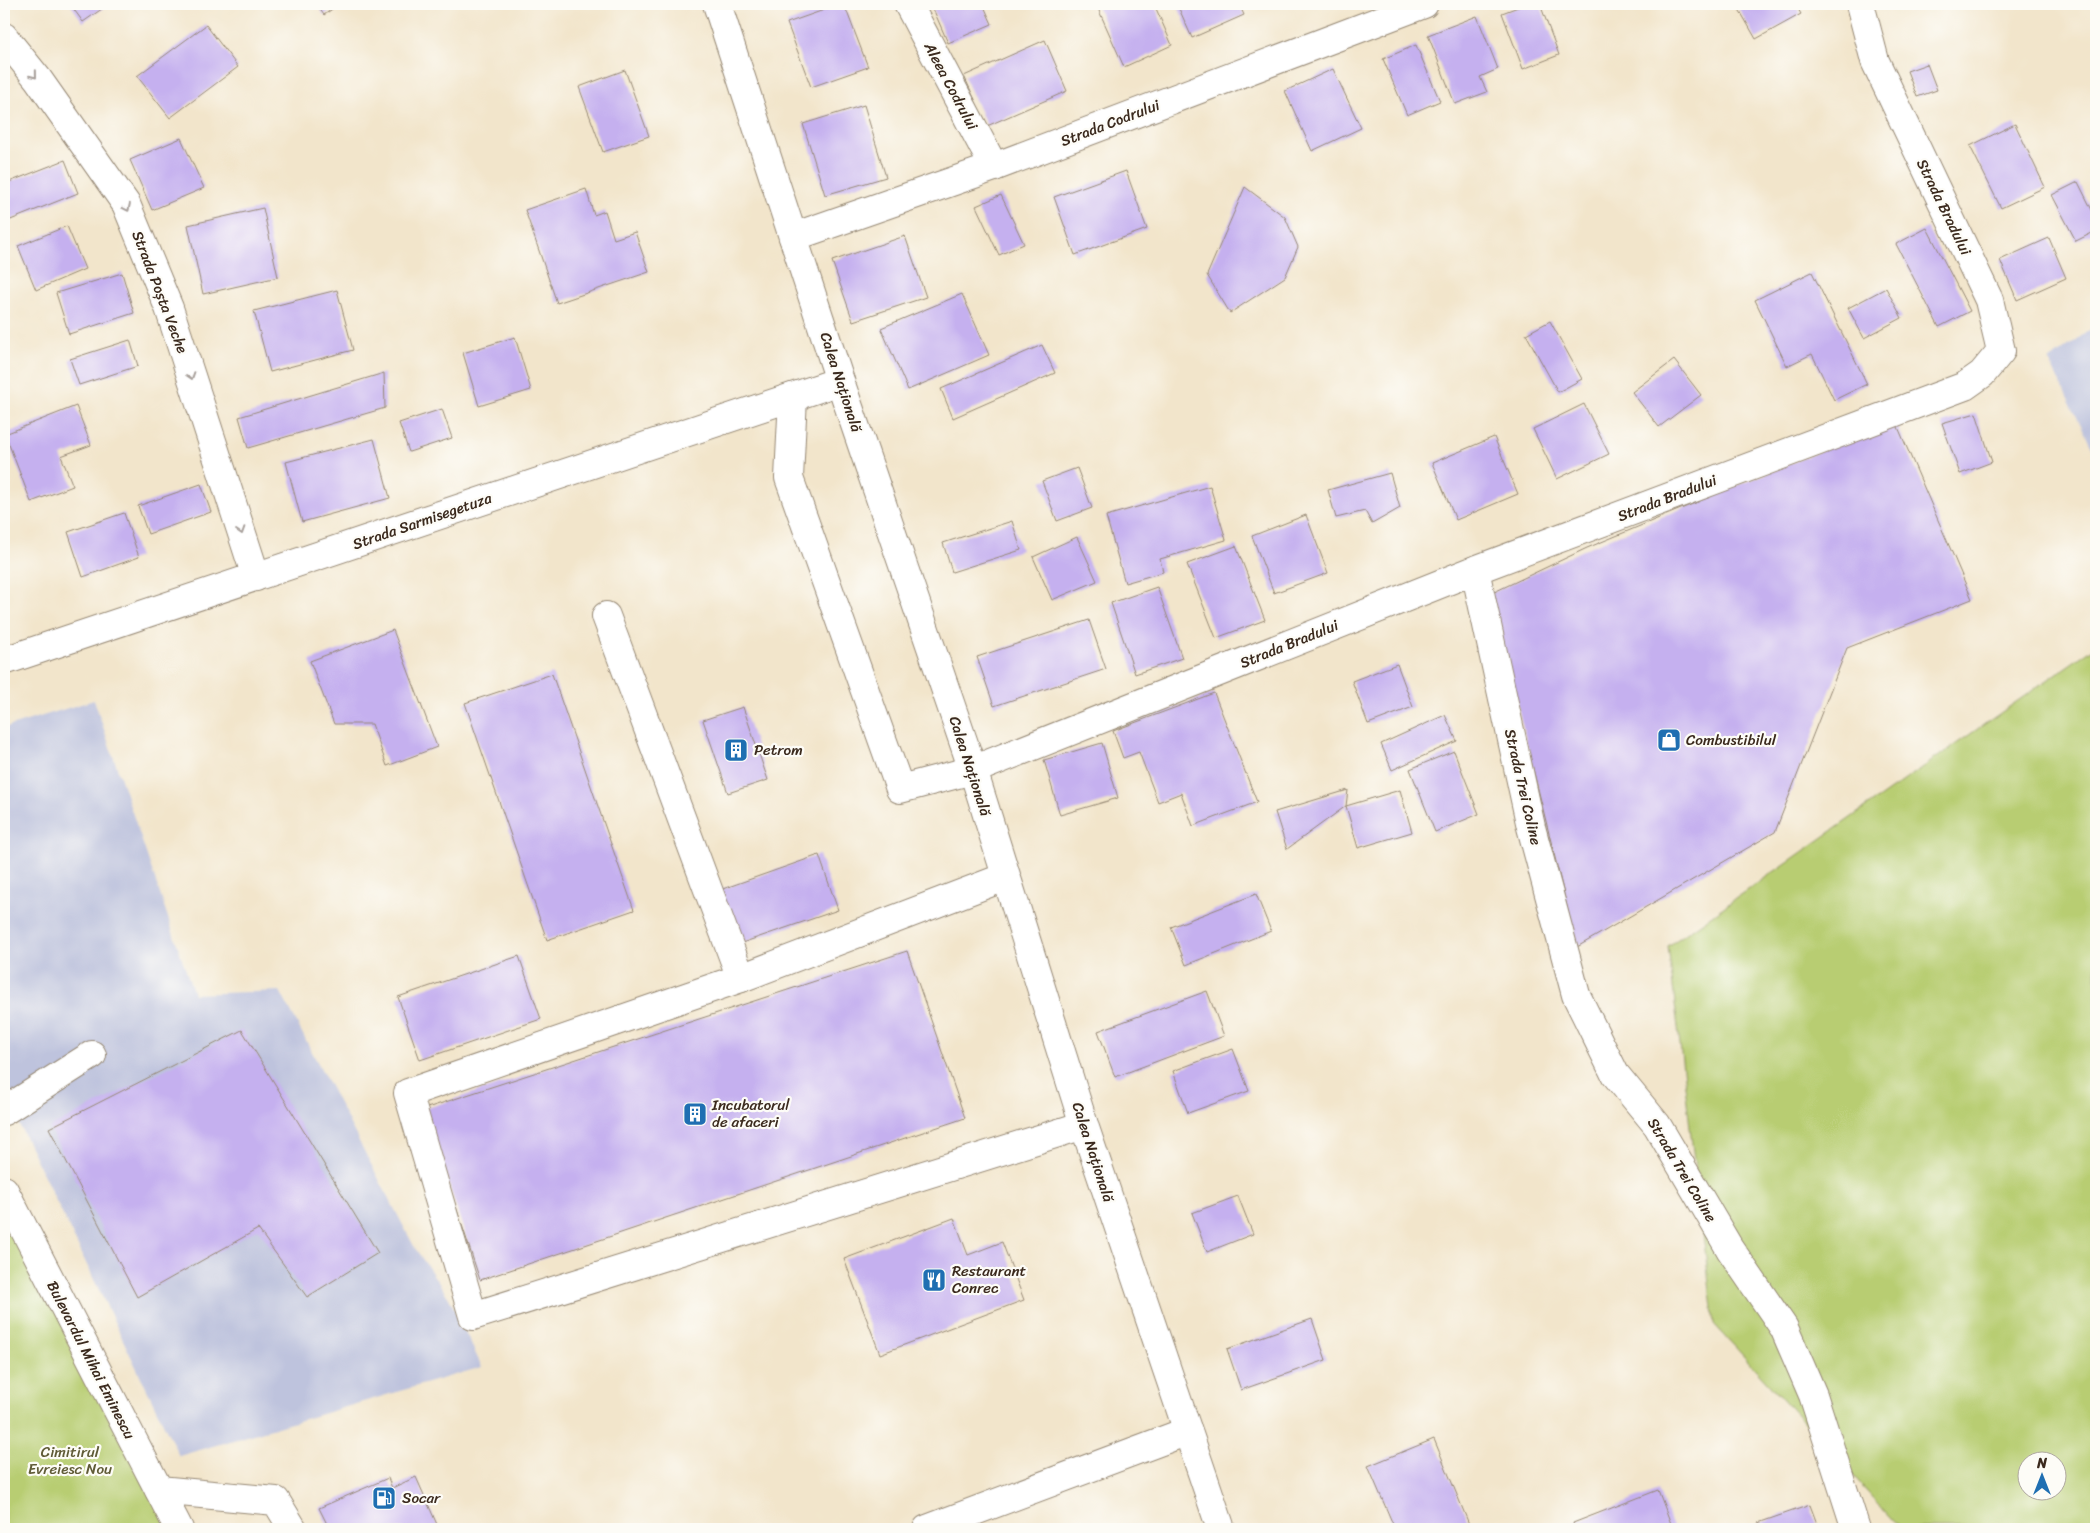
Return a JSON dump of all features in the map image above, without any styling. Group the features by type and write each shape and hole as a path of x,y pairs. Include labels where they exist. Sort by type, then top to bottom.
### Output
{"street":[{"name":"Calea Națională","path":"718,4 840,381 973,770 1084,1125 1221,1529"},
{"name":"Aleea Codrului","path":"908,4 994,167"},
{"name":"Strada Codrului","path":"794,237 994,167 1424,4"},
{"name":"Strada Bradului","path":"793,397 789,478 900,789 973,770 1475,570 1965,386 1982,374 2001,352 1989,300 1874,61 1860,4"},
{"name":"Strada Poșta Veche","path":"4,37 38,80 126,204 168,308 256,577"},
{"name":"Strada Sarmisegetuza","path":"4,661 840,381"},
{"name":"Strada Trei Coline","path":"1475,570 1531,827 1576,994 1615,1074 1657,1125 1730,1249 1784,1328 1813,1394 1856,1529"},
{"path":"606,616 741,978"},
{"path":"1005,876 741,978 408,1093 473,1316 1084,1125"},
{"path":"4,1111 92,1055"},
{"name":"Bulevardul Mihai Eminescu","path":"4,1190 179,1529"},
{"path":"926,1529 1188,1430"},
{"path":"159,1490 276,1501 293,1529"}],"shaded area":[{"path":"2096,325 2096,455 2049,361"},
{"path":"94,700 194,994 280,991 415,1248 449,1298 482,1367 179,1456 4,1093 4,728"}],"green space":[{"path":"2096,646 2096,1529 1902,1529 1714,1324 1668,946"},
{"name":"Cimitirul Evreiesc Nou","path":"4,1190 179,1529 4,1529"}],"building":[{"path":"70,4 109,4 83,22"},
{"path":"316,4 339,4 324,15"},
{"path":"844,4 868,67 811,87 787,23"},
{"path":"931,4 983,4 992,24 948,43"},
{"path":"1096,4 1154,4 1172,45 1124,67"},
{"path":"1177,4 1239,4 1244,15 1192,38"},
{"path":"1526,4 1540,4 1559,55 1523,69 1502,13"},
{"path":"1736,4 1795,4 1801,14 1756,39"},
{"path":"1477,16 1498,69 1480,77 1487,92 1455,104 1428,35"},
{"path":"206,25 238,67 170,118 137,76"},
{"path":"1045,40 1067,91 987,126 964,76"},
{"path":"1416,45 1440,101 1407,115 1383,59"},
{"path":"1927,64 1937,90 1917,97 1907,71"},
{"path":"1333,69 1361,128 1312,151 1285,91"},
{"path":"625,70 649,136 603,152 579,87"},
{"path":"864,105 886,177 825,195 803,124"},
{"path":"2015,124 2045,187 2001,208 1970,146"},
{"path":"181,138 204,188 152,210 130,160"},
{"path":"65,160 78,193 8,221 4,210 4,184"},
{"path":"1126,171 1147,229 1075,255 1054,197"},
{"path":"2078,182 2096,218 2096,231 2076,241 2052,195"},
{"path":"1245,187 1285,217 1298,247 1285,277 1230,313 1207,275"},
{"path":"586,189 594,215 605,211 614,239 635,232 649,272 557,303 525,210"},
{"path":"1001,195 1024,244 999,255 976,206"},
{"path":"263,208 278,277 203,294 188,225"},
{"path":"67,226 85,269 36,290 18,246"},
{"path":"1927,228 1970,311 1939,327 1896,244"},
{"path":"905,236 926,297 853,321 832,261"},
{"path":"2049,238 2066,278 2017,300 2000,260"},
{"path":"1812,272 1867,384 1834,400 1812,354 1787,366 1755,300"},
{"path":"122,273 134,313 69,334 56,293"},
{"path":"1886,288 1902,318 1864,338 1848,308"},
{"path":"337,290 353,350 270,372 254,311"},
{"path":"962,294 989,355 908,390 881,328"},
{"path":"1550,321 1582,379 1558,392 1526,334"},
{"path":"515,337 531,390 479,406 463,353"},
{"path":"130,340 138,366 79,385 70,359"},
{"path":"1042,345 1055,373 953,418 941,389"},
{"path":"1674,360 1701,395 1659,427 1632,392"},
{"path":"384,373 385,408 248,448 239,417"},
{"path":"1584,404 1609,454 1557,479 1533,429"},
{"path":"76,406 91,445 61,456 73,486 31,502 5,434"},
{"path":"442,409 452,438 409,452 399,423"},
{"path":"1976,413 1992,462 1960,474 1942,423"},
{"name":"Combustibilul","path":"1895,420 1972,599 1847,648 1775,832 1577,947 1490,594 1587,548"},
{"path":"1494,437 1518,494 1456,520 1432,463"},
{"path":"374,439 390,498 302,522 286,462"},
{"path":"1077,468 1092,508 1057,521 1042,481"},
{"path":"1390,473 1400,508 1372,524 1365,511 1336,518 1328,490"},
{"path":"201,484 211,512 148,534 138,506"},
{"path":"1210,486 1226,540 1160,559 1163,572 1125,583 1106,516"},
{"path":"124,513 139,557 83,577 68,532"},
{"path":"1306,515 1328,573 1274,593 1252,536"},
{"path":"1012,521 1021,550 952,572 943,543"},
{"path":"1077,537 1097,581 1052,600 1033,557"},
{"path":"1236,546 1265,620 1216,638 1187,564"},
{"path":"1157,587 1182,658 1135,674 1111,603"},
{"path":"1089,620 1106,669 994,706 977,657"},
{"path":"393,630 437,747 387,766 372,724 334,724 310,661"},
{"path":"1397,664 1413,707 1368,724 1352,681"},
{"path":"552,674 634,910 547,940 465,703"},
{"path":"1214,693 1257,802 1193,826 1181,793 1158,802 1139,752 1123,758 1113,731"},
{"name":"Petrom","path":"743,707 768,780 728,793 703,720"},
{"path":"1445,715 1457,741 1392,770 1381,744"},
{"path":"1102,743 1118,798 1060,815 1044,760"},
{"path":"1454,751 1479,814 1435,832 1410,769"},
{"path":"1348,790 1346,806 1287,849 1275,812"},
{"path":"1400,790 1412,832 1358,848 1346,806"},
{"path":"819,855 838,910 733,946 714,892"},
{"path":"1256,894 1271,931 1186,965 1171,927"},
{"name":"Incubatorul de afaceri","path":"907,951 965,1118 480,1280 424,1109"},
{"path":"519,956 541,1019 420,1060 398,997"},
{"path":"1207,991 1224,1036 1115,1077 1098,1031"},
{"path":"242,1030 378,1253 307,1297 258,1229 137,1297 49,1128"},
{"path":"1233,1049 1249,1091 1188,1113 1173,1071"},
{"path":"1238,1196 1253,1234 1207,1252 1192,1213"},
{"name":"Restaurant Conrec","path":"954,1218 968,1255 1002,1242 1024,1300 880,1354 844,1259"},
{"path":"1312,1319 1326,1360 1241,1390 1227,1349"},
{"path":"1434,1439 1471,1529 1395,1529 1368,1466"},
{"name":"Socar","path":"416,1477 439,1529 315,1529 327,1524 319,1508 388,1478 392,1488"},
{"path":"1658,1490 1673,1529 1575,1529 1573,1523"},
{"path":"1810,1505 1819,1529 1760,1529 1758,1523"}],"place":[{"name":"Combustibilul","path":"1669,740"},
{"name":"Petrom","path":"736,750"},
{"name":"Incubatorul de afaceri","path":"695,1114"},
{"name":"Restaurant Conrec","path":"934,1280"},
{"name":"Socar","path":"384,1498"}]}
